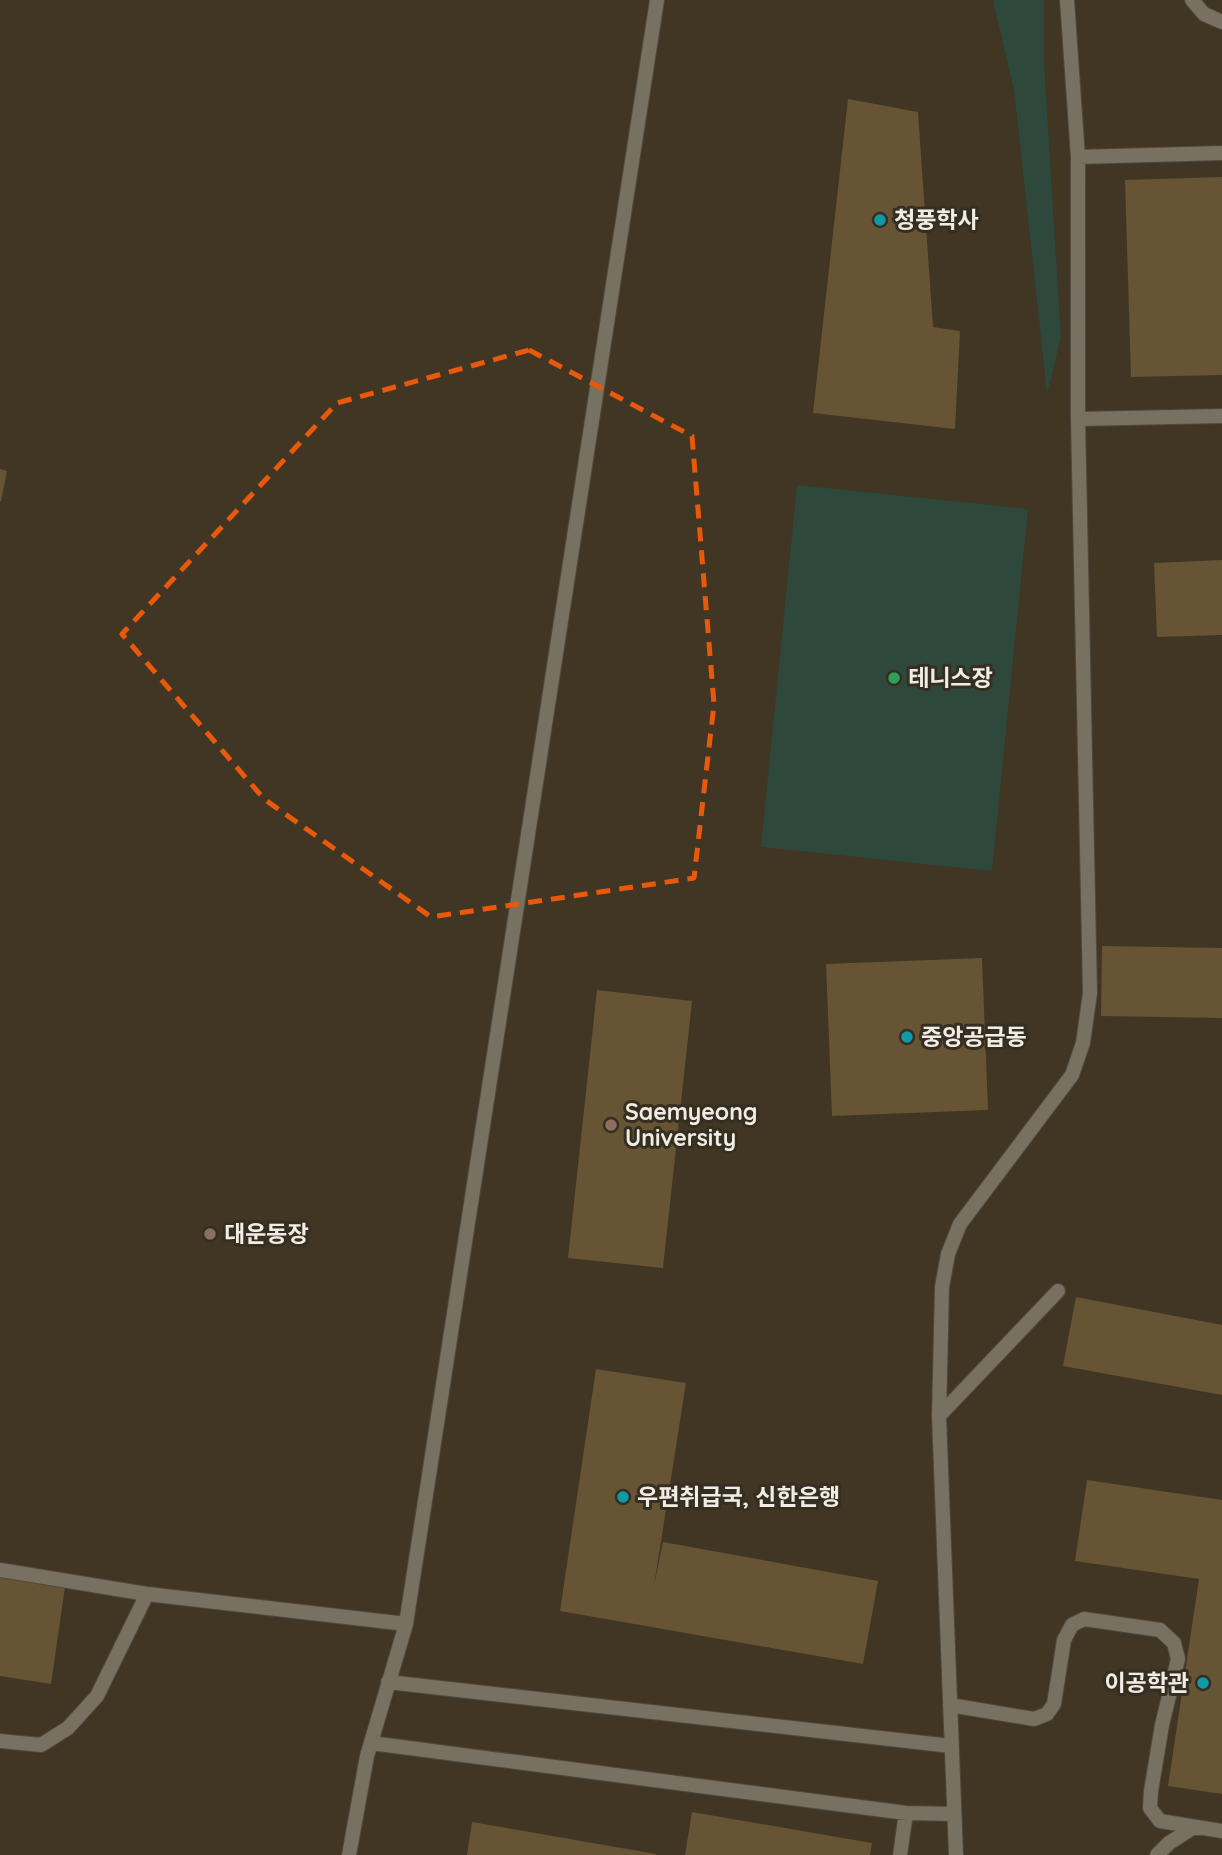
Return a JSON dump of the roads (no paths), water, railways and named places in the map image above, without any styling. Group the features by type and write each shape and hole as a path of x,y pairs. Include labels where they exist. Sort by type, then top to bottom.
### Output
{"lane":[{"path":"349,1855 367,1756 406,1624 657,0"},
{"path":"956,1855 939,1416 942,1287 948,1254 960,1224 1072,1075 1083,1043 1089,979 1078,419 1078,157 1067,0"},
{"path":"1192,0 1204,14 1222,22"},
{"path":"1078,157 1222,153"},
{"path":"1078,419 1222,416"},
{"path":"939,1416 1058,1291"},
{"path":"0,1570 147,1594 406,1624"},
{"path":"0,1741 41,1745 68,1728 97,1696 147,1594"},
{"path":"950,1705 1034,1719 1047,1714 1054,1704 1064,1640 1072,1625 1084,1619 1160,1630 1174,1643 1178,1659 1162,1725 1150,1808 1160,1821 1222,1832"},
{"path":"388,1682 951,1746"},
{"path":"371,1743 906,1813 954,1814"},
{"path":"900,1855 906,1813"},
{"path":"1157,1855 1168,1843 1194,1827"}],"place":[{"name":"청풍학사","path":"880,220"},
{"name":"테니스장","path":"894,678"},
{"name":"중앙공급동","path":"907,1037"},
{"name":"Saemyeong University","path":"611,1125"},
{"name":"대운동장","path":"210,1234"},
{"name":"우편취급국, 신한은행","path":"623,1497"},
{"name":"이공학관","path":"1203,1683"}]}
